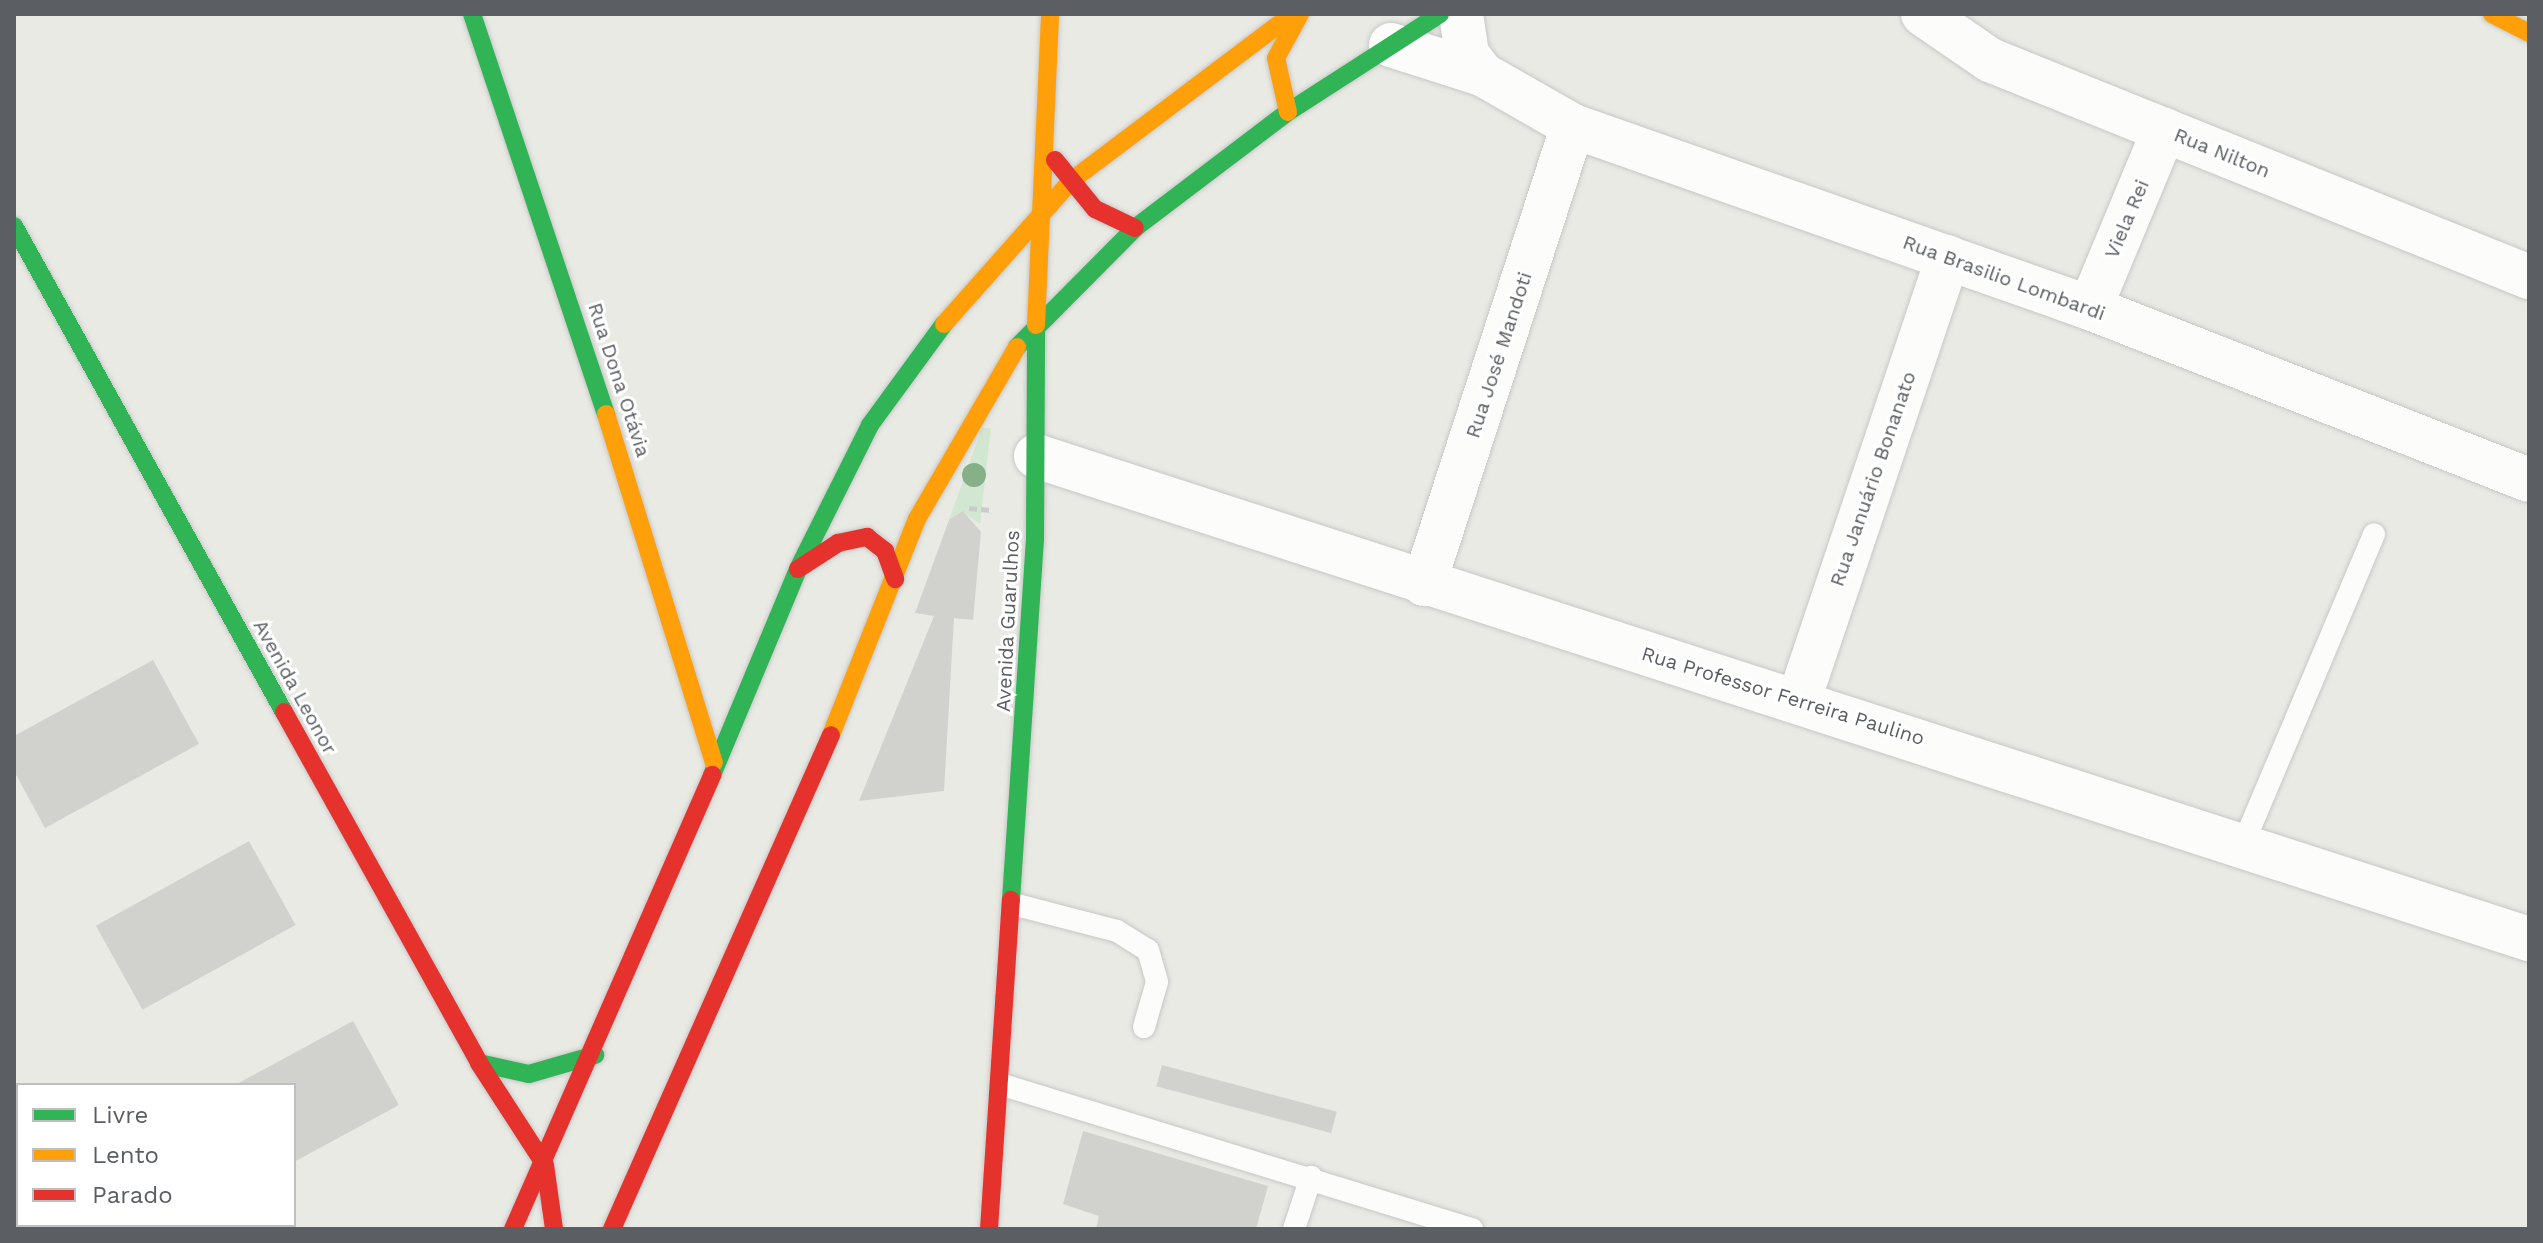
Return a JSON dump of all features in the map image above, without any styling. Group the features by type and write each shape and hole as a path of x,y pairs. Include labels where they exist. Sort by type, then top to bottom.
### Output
{"main road":[{"name":"Rua Dona Otávia","path":"472,14 586,348 714,763"},
{"name":"Avenida Guarulhos","path":"989,1229 1003,1085 1036,456 1039,319 1036,216 1050,14"},
{"path":"513,1229 595,1055 714,763 798,569 870,425 904,373 1036,216 1071,181 1293,14"},
{"path":"1288,112 1276,58 1300,14"},
{"path":"612,1229 895,579 938,472 977,402 1039,319 1135,228 1288,112 1440,14"},
{"path":"2492,14 2529,33"},
{"path":"1041,142 1095,209 1135,228"},
{"name":"Avenida Leonor","path":"14,226 479,1063 545,1165"},
{"path":"798,569 838,543 867,537 881,544 895,579"},
{"path":"479,1063 529,1074 595,1055"},
{"path":"545,1165 554,1229"}],"street":[{"path":"1461,14 1467,54 1482,74"},
{"name":"Rua Nilton","path":"1923,14 1990,60 2529,277"},
{"name":"Rua Brasilio Lombardi","path":"1391,45 1482,74 1573,126 2090,308 2529,480"},
{"name":"Rua José Mandoti","path":"1424,584 1573,126"},
{"name":"Viela Rei","path":"2090,308 2164,130"},
{"name":"Rua Januário Bonanato","path":"1799,700 1948,257"},
{"name":"Rua Professor Ferreira Paulino","path":"1036,456 1424,584 2244,842 2529,939"}],"lane":[{"path":"2244,842 2374,534"},
{"path":"1013,904 1117,931 1148,950 1157,982 1144,1027"},
{"path":"1003,1085 1311,1177 1472,1229"},
{"path":"1294,1229 1311,1177"}],"green space":[{"path":"982,428 991,428 980,524 963,512 949,520"}],"building":[{"path":"963,511 981,532 973,620 954,618 944,791 859,801 934,616 915,613 949,520"},
{"path":"153,660 199,744 45,828 14,771 14,736"},
{"path":"249,841 296,925 142,1010 96,926"},
{"path":"353,1021 399,1105 296,1161 296,1083 239,1083"},
{"path":"1162,1065 1337,1112 1331,1133 1156,1086"},
{"path":"16,1130 16,1185 14,1185"},
{"path":"1083,1131 1268,1186 1256,1229 1096,1229 1099,1216 1063,1204"}],"traffic: fast":[{"path":"472,14 606,414"},
{"path":"1017,347 1135,228 1288,112 1440,14"},
{"path":"14,226 284,712"},
{"path":"712,775 798,569 870,425 944,324"},
{"path":"1011,900 1035,539 1036,325"},
{"path":"479,1063 529,1074 595,1055"}],"traffic: slow":[{"path":"1036,325 1050,14"},
{"path":"944,324 1071,181 1293,14"},
{"path":"1288,112 1276,58 1300,14"},
{"path":"2492,14 2529,33"},
{"path":"831,735 917,519 1017,347"},
{"path":"606,414 714,763"}],"traffic: jam":[{"path":"1055,160 1095,209 1135,228"},
{"path":"798,569 838,543 867,537 885,551 895,579"},
{"path":"284,712 479,1063 545,1165 554,1229"},
{"path":"612,1229 831,735"},
{"path":"513,1229 712,775"},
{"path":"989,1229 1011,900"}]}
